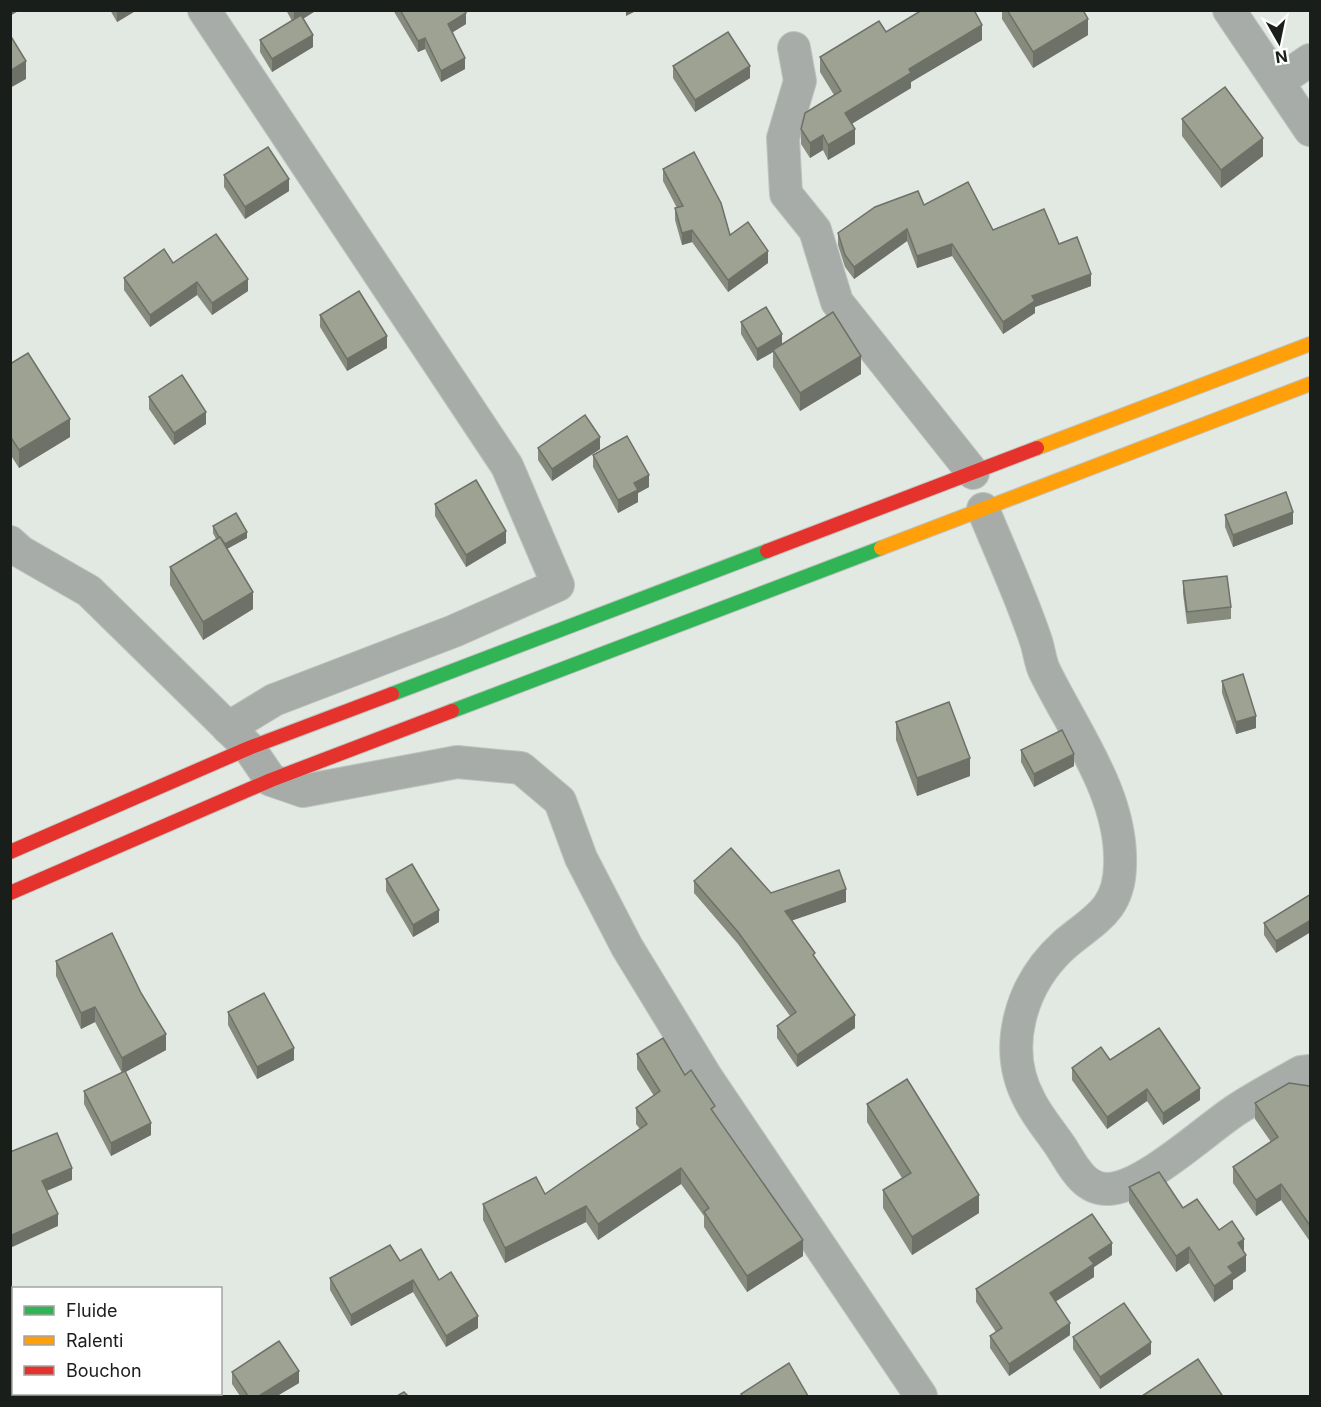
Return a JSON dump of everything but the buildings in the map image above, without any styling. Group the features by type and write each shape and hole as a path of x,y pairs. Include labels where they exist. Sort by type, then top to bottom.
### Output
{"main road":[{"path":"10,852 79,820 239,738 570,626 1311,344"},
{"path":"10,894 271,780 1311,384"}],"street":[{"path":"204,10 507,466 558,585 570,626"},
{"path":"1229,10 1311,130"},
{"path":"794,48 800,81 783,138 786,194 815,230 837,302 973,473"},
{"path":"1278,82 1311,60"},
{"path":"983,509 1036,642 1043,667 1108,797 1119,832 1120,868 1114,896 1100,919 1063,946 1034,982 1017,1023 1016,1066 1029,1100 1084,1182 1105,1190 1127,1186 1207,1133 1238,1109 1307,1076"},
{"path":"10,542 21,552 90,591 239,738 271,780 303,791 457,762 521,768 560,801 581,858 633,957 707,1078 921,1396"},
{"path":"239,738 274,700 454,631 558,585"}],"traffic: fast":[{"path":"452,711 881,548"},
{"path":"392,694 767,551"}],"traffic: slow":[{"path":"1037,448 1310,344"},
{"path":"881,548 1310,384"}],"traffic: jam":[{"path":"767,551 1037,448"},
{"path":"10,852 249,748 392,694"},
{"path":"10,893 271,780 452,711"}]}
